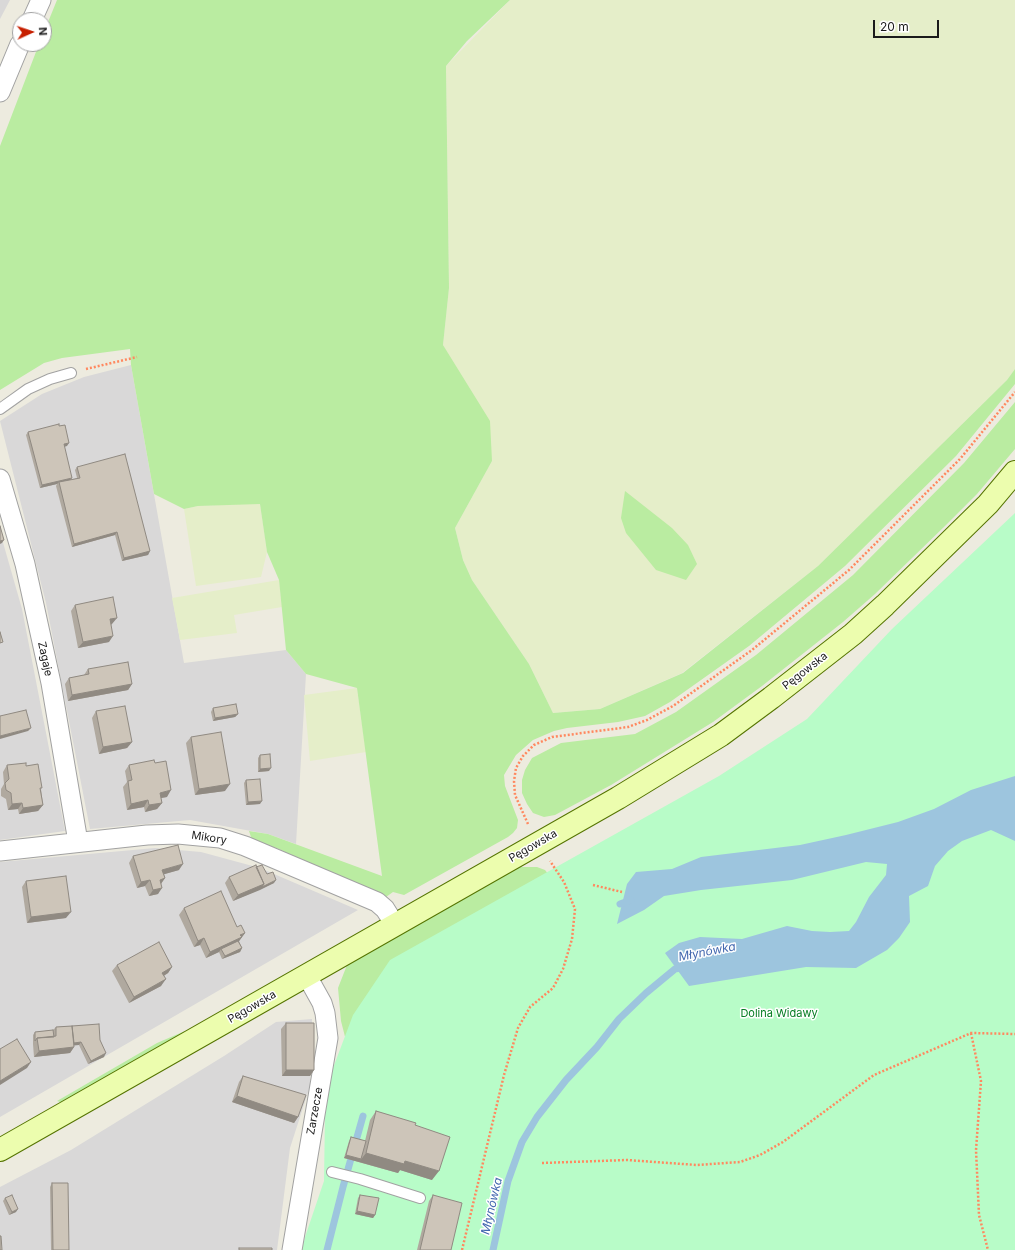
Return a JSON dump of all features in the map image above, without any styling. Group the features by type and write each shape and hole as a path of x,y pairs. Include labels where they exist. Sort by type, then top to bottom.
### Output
{"main road":[{"name":"Pęgowska","path":"0,1150 395,925 534,835 618,798 720,735 771,698 853,634 885,605 978,514 1015,472"}],"street":[{"path":"36,12 41,0"},
{"path":"0,92 17,52"},
{"name":"Zagaje","path":"0,479 25,564 51,683 78,842"},
{"name":"Mikory","path":"0,851 147,835 178,834 220,838 245,846 377,902 385,909 395,925"},
{"name":"Zarzecze","path":"292,1250 328,1038 323,1008 307,976"}],"lane":[{"path":"0,409 28,390 50,379 71,373"},
{"path":"332,1172 360,1179 420,1198"}],"path":[{"path":"71,373 137,357"},
{"path":"462,1250 504,1075 518,1028 530,1007 553,988 564,969 572,939 575,909 564,882 534,835 515,795 514,781 516,768 523,756 534,745 552,737 628,727 647,720 673,706 752,650 849,570 960,459 1015,392"},
{"path":"593,885 622,892"},
{"path":"542,1163 627,1160 697,1165 740,1162 760,1155 783,1142 874,1075 971,1034 1015,1034"},
{"path":"971,1034 981,1081 976,1150 979,1215 988,1250"}],"shaded area":[{"path":"0,0 10,0 0,19"},
{"path":"131,365 184,663 286,650 306,674 296,844 268,834 190,820 90,829 46,603 0,421 42,394 84,377"},
{"path":"0,532 22,609 65,831 0,840"},
{"path":"155,848 201,852 260,868 358,910 0,1117 0,862"},
{"path":"312,1019 310,1086 290,1148 277,1250 0,1250 0,1187 71,1150 224,1056 276,1022"}],"green space":[{"path":"57,0 510,0 467,41 446,66 449,288 443,345 490,421 492,461 455,528 463,560 472,580 529,664 553,713 600,709 683,673 818,566 1007,380 1015,369 1015,384 956,456 845,566 749,646 670,702 645,716 618,722 567,728 554,731 533,740 516,755 504,775 505,786 518,820 517,828 513,833 404,895 393,892 386,897 321,871 279,849 252,840 249,831 268,834 382,876 357,688 306,674 286,650 279,580 267,552 260,504 198,506 184,509 154,494 131,365 130,349 62,358 44,363 0,390 0,146 36,52 52,52 52,12"},
{"path":"510,0 1015,0 1015,369 1007,380 818,566 682,673 600,709 553,713 529,664 472,580 463,560 455,528 492,461 443,345 449,288 446,66"},
{"path":"1015,402 1015,449 977,494 875,594 843,622 762,686 713,722 611,785 555,815 544,817 533,813 522,793 522,780 525,770 532,758 561,743 635,734 676,712 756,655 853,575 964,463"},
{"path":"625,491 672,528 688,545 697,564 686,580 656,570 626,533 621,518"},
{"path":"260,503 267,552 261,577 196,586 184,509 198,506"},
{"name":"Dolina Widawy","path":"1015,513 1015,1250 302,1250 324,1181 327,1084 353,1015 390,960 719,776 807,719 892,629"},
{"path":"279,580 282,607 234,615 237,633 180,640 172,598"},
{"path":"357,688 366,752 310,761 304,695"},
{"path":"519,867 537,867 545,870 549,875 356,1080 341,1021 338,988 347,965"},
{"path":"185,1031 170,1042 63,1103 57,1101 157,1043"}],"water":[{"path":"1015,776 1015,841 991,830 962,841 948,851 935,866 928,886 909,896 910,922 899,938 887,950 856,968 806,967 689,986 665,953 679,943 700,937 742,939 787,926 812,931 849,931 856,922 869,897 886,875 887,864 866,862 792,880 701,890 664,896 644,910 617,924 627,884 636,872 672,869 701,857 800,845 898,822 934,809 971,790"}],"building":[{"path":"59,424 59,426 65,425 69,443 64,444 72,478 42,485 28,432"},
{"path":"125,454 150,551 124,558 117,532 74,544 59,482 80,478 77,467"},
{"path":"0,526 4,540 0,541"},
{"path":"113,597 117,618 110,619 113,636 83,642 75,605"},
{"path":"0,632 3,642 0,643"},
{"path":"128,662 132,684 72,695 69,678 89,674 88,669"},
{"path":"236,704 238,714 215,718 213,708"},
{"path":"125,706 132,742 103,747 96,711"},
{"path":"26,710 31,728 0,736 0,716"},
{"path":"221,732 230,784 199,789 191,737"},
{"path":"270,754 271,768 260,769 260,755"},
{"path":"154,760 155,763 166,761 171,790 160,793 162,803 149,805 148,800 131,804 128,781 132,780 129,765"},
{"path":"26,763 26,766 38,764 43,805 23,808 22,803 12,804 11,793 6,790 5,783 9,779 7,765"},
{"path":"260,779 262,801 248,802 246,780"},
{"path":"178,845 183,864 162,870 165,878 160,880 162,888 153,890 150,880 141,882 133,856"},
{"path":"256,865 264,884 238,895 229,877"},
{"path":"262,865 267,874 273,872 276,880 262,887 264,884 256,867"},
{"path":"66,876 71,912 31,917 26,881"},
{"path":"221,891 237,927 241,925 245,933 240,935 242,937 210,952 204,938 198,941 184,908"},
{"path":"238,941 242,948 225,956 221,949"},
{"path":"159,942 172,967 162,973 166,979 134,997 117,965"},
{"path":"286,1023 314,1023 314,1070 286,1070"},
{"path":"99,1024 100,1040 106,1053 91,1061 81,1042 74,1043 72,1026"},
{"path":"72,1026 74,1047 39,1051 37,1038 56,1036 56,1027"},
{"path":"53,1030 54,1037 37,1038 35,1041 35,1032"},
{"path":"17,1039 31,1062 0,1081 0,1049"},
{"path":"243,1076 306,1095 298,1117 237,1096"},
{"path":"376,1111 416,1123 415,1125 450,1137 439,1171 405,1161 404,1164 366,1153"},
{"path":"351,1137 366,1141 361,1159 346,1155"},
{"path":"52,1183 68,1183 69,1250 53,1250"},
{"path":"12,1195 18,1209 12,1212 5,1198"},
{"path":"360,1195 379,1198 375,1215 357,1211"},
{"path":"433,1195 462,1203 451,1250 420,1250"},
{"path":"1,1236 2,1250 0,1250"},
{"path":"239,1248 272,1248 272,1250 239,1250"}],"waterway":[{"path":"620,904 631,900"},
{"name":"Młynówka","path":"493,1250 508,1181 522,1142 537,1117 566,1080 597,1047 619,1019 646,993 675,969 685,967"},
{"path":"327,1250 363,1116"}]}
